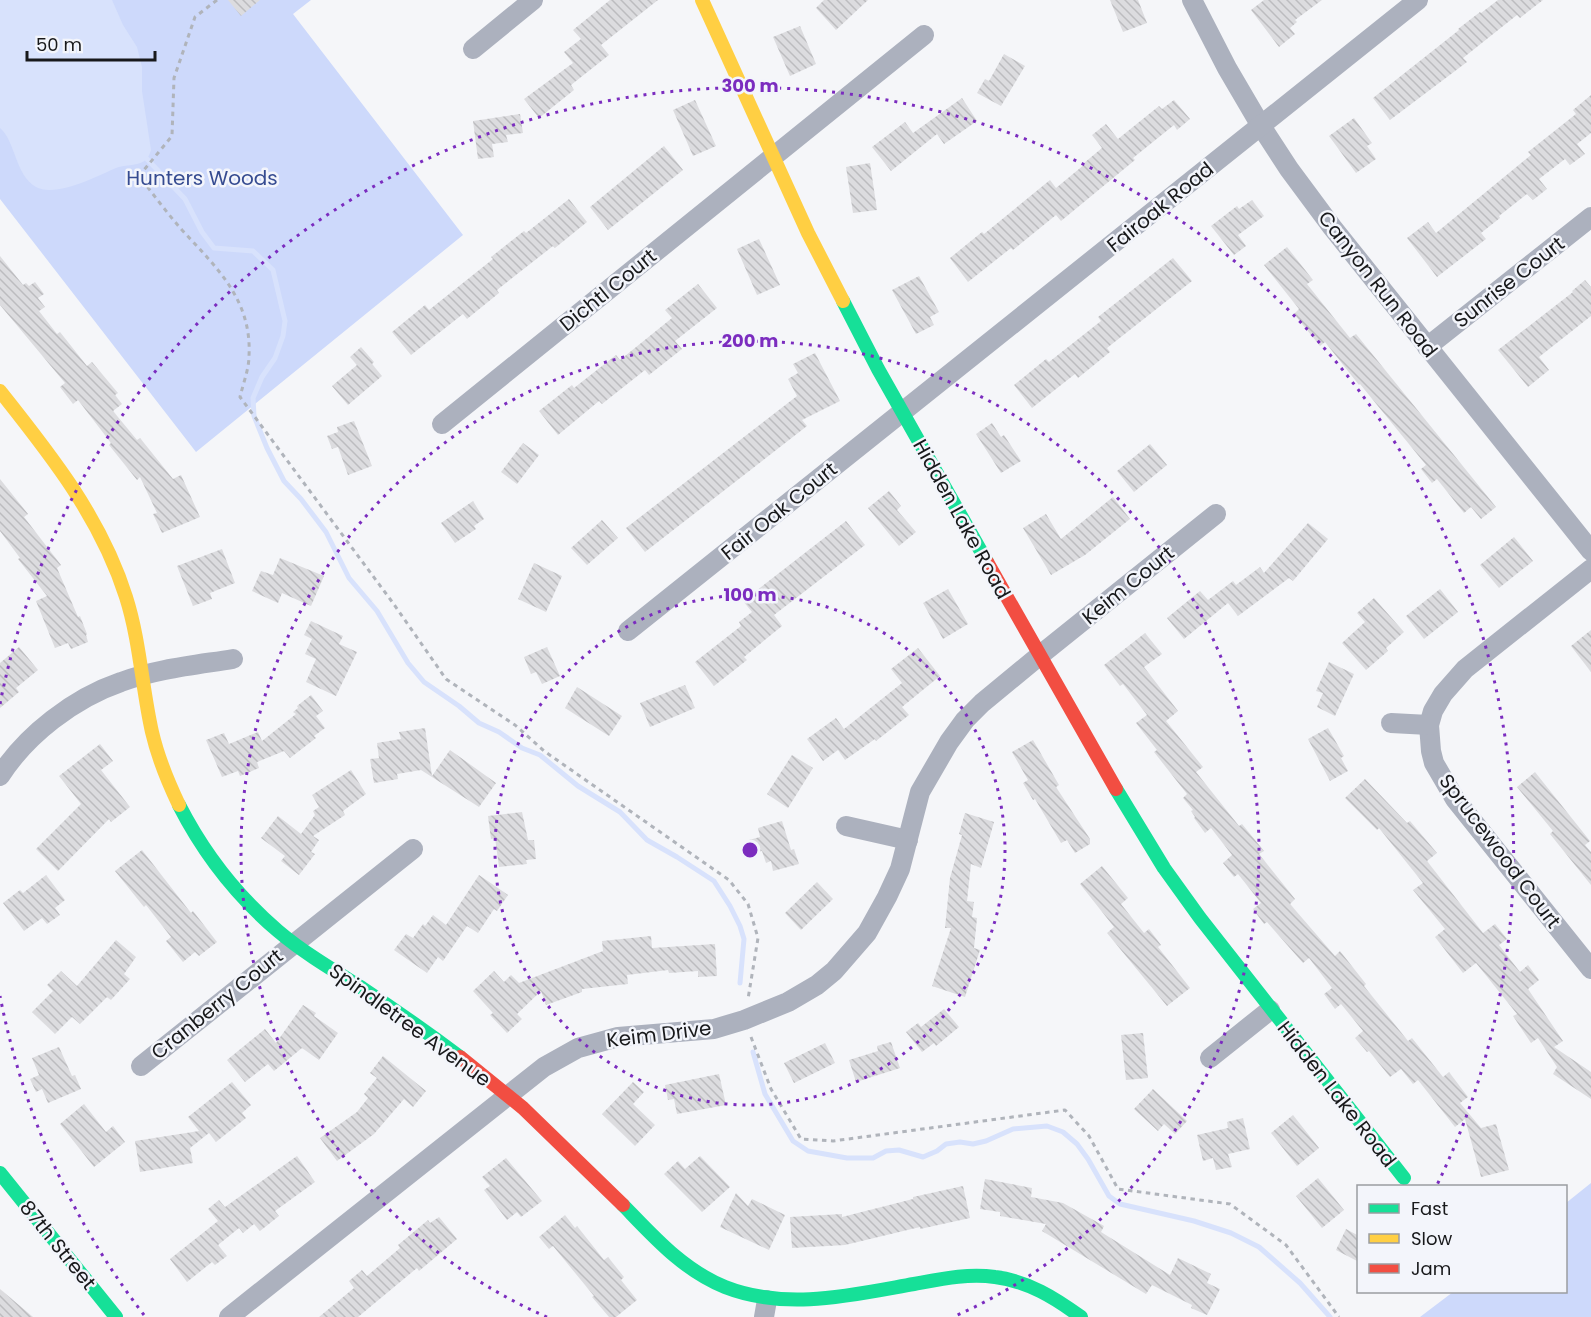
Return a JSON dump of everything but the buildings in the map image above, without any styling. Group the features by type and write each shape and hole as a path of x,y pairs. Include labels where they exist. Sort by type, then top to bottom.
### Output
{"street":[{"path":"472,48 533,0"},
{"name":"Hidden Lake Road","path":"702,0 813,243 902,413 1122,800 1164,868 1200,918 1404,1178"},
{"name":"Canyon Run Road","path":"1192,0 1227,68 1289,170 1427,347 1591,551"},
{"name":"Fairoak Road","path":"902,413 1419,0"},
{"name":"Dichtl Court","path":"442,424 924,35"},
{"name":"Sunrise Court","path":"1427,347 1591,217"},
{"name":"Spindletree Avenue","path":"0,391 58,465 93,517 109,550 126,599 138,651 150,726 163,768 178,804 224,876 245,900 294,943 442,1044 508,1096 582,1164 656,1240 688,1267 766,1308 954,1276 975,1275 1021,1283 1052,1297 1081,1317"},
{"name":"Fair Oak Court","path":"628,631 902,413"},
{"name":"Keim Court","path":"1039,656 1216,514"},
{"name":"Sprucewood Court","path":"1591,569 1465,669 1443,694 1430,724 1431,751 1434,762 1455,799 1591,969"},
{"name":"Keim Drive","path":"229,1317 544,1067 578,1048 618,1037 714,1029 744,1020 788,1002 817,985 842,964 867,933 900,869 920,792 960,728 982,703 1039,656"},
{"path":"0,776 20,751 48,725 93,694 142,675 233,659"},
{"path":"1391,723 1430,724"},
{"path":"846,826 908,840"},
{"name":"Cranberry Court","path":"141,1066 413,849"},
{"name":"Hidden Lake Road","path":"1210,1058 1270,1010"},
{"name":"87th Street","path":"0,1173 116,1317"}],"path":[{"path":"217,0 195,17 174,78 172,136 139,176 181,229 212,261 237,300 247,328 250,358 240,397 393,603 446,679 515,725 544,751 729,880 748,904 758,938 744,1020 771,1089 801,1139 833,1141 1065,1110 1089,1136 1118,1189 1230,1204 1286,1245 1339,1317"}],"green space":[{"name":"Hunters Woods","path":"0,0 311,0 293,14 463,235 196,452 0,199"},
{"path":"1591,1183 1591,1317 1420,1317 1452,1293 1567,1293 1567,1202"}],"shaded area":[{"path":"0,0 112,0 123,25 137,47 142,67 142,91 151,150 147,159 140,163 116,168 65,188 44,190 29,182 0,128"}],"waterway":[{"path":"147,159 185,199 202,232 214,248 253,251 273,270 285,321 283,336 275,358 262,377 253,398 254,416 284,481 326,532 349,578 377,611 408,663 424,682 479,723 499,732 522,748 540,755 578,786 620,812 647,840 714,881 730,906 744,939 740,983"},
{"path":"753,1052 765,1094 793,1141 808,1151 847,1158 873,1158 886,1151 899,1150 923,1157 946,1144 960,1142 973,1144 1013,1129 1047,1126 1063,1132 1077,1144 1109,1196 1120,1204 1194,1221 1231,1233 1259,1247 1300,1283 1330,1317"}],"traffic: fast":[{"path":"843,301 878,369 987,562"},
{"path":"1116,789 1164,868 1200,918 1404,1178"},
{"path":"179,805 210,857 235,889 263,918 308,954 424,1030 460,1057"},
{"path":"0,1173 116,1317"},
{"path":"623,1205 670,1252 696,1272 725,1287 748,1294 772,1298 819,1299 954,1277 985,1276 1007,1279 1030,1286 1081,1317"}],"traffic: slow":[{"path":"702,0 808,233 843,301"},
{"path":"0,391 73,488 103,540 116,568 135,630 154,742 179,805"}],"traffic: jam":[{"path":"987,562 1116,789"},
{"path":"460,1057 523,1108 623,1205"}]}
